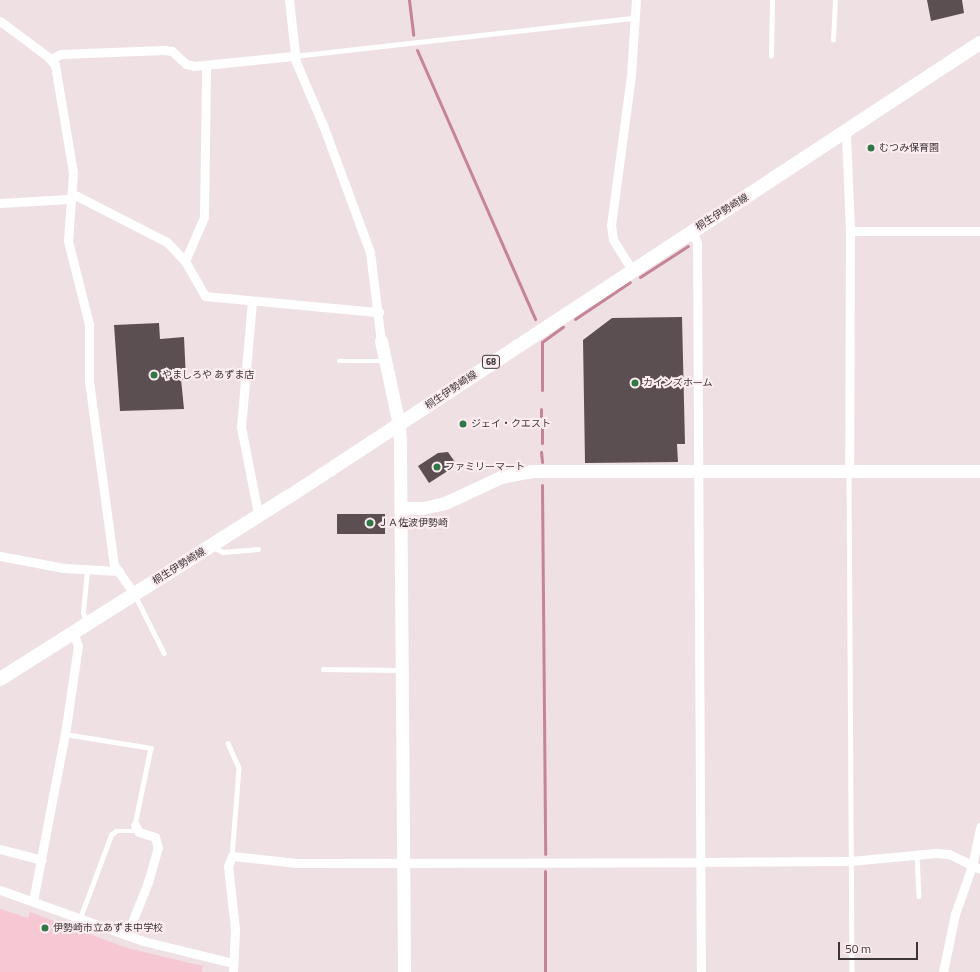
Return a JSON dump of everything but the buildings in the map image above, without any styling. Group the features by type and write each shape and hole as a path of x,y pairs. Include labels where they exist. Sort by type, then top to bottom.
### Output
{"main road":[{"name":"桐生伊勢崎線","path":"0,679 399,425 692,230 846,134 980,44"}],"street":[{"path":"288,0 294,56 323,125 370,252 379,312 381,342 399,425 402,508 404,972"},
{"path":"632,270 613,239 611,225 631,75 636,0"},
{"path":"0,21 51,59 55,65 72,166 73,194 68,221 68,241 88,324 89,381 114,565 134,594"},
{"path":"51,59 61,54 163,50 172,51 186,64 206,66 294,56"},
{"path":"185,261 204,217 206,66"},
{"path":"846,134 850,231 849,471"},
{"path":"73,194 166,242 185,261 204,296 379,312"},
{"path":"0,204 68,199 73,194"},
{"path":"692,230 697,243 701,972"},
{"path":"850,231 980,231"},
{"path":"252,301 241,427 258,514"},
{"path":"402,508 423,508 445,503 492,481 518,473 698,470 980,471"},
{"path":"0,556 87,571 119,571"},
{"path":"34,901 65,734 78,646 73,632"},
{"path":"943,972 955,914 976,867 980,827"},
{"path":"127,935 145,893 158,848 155,837 136,828"},
{"path":"0,849 42,860"},
{"path":"0,890 127,935 233,967 235,929 228,866 232,856 297,863 403,863 850,861 917,855 949,854 976,867"}],"lane":[{"path":"771,56 772,0"},
{"path":"832,40 835,0"},
{"path":"294,56 634,18"},
{"path":"339,361 385,360"},
{"path":"849,471 850,861 852,972"},
{"path":"210,546 223,552 258,549"},
{"path":"87,571 83,612 87,623"},
{"path":"134,594 164,653"},
{"path":"323,668 402,670"},
{"path":"65,734 152,748 136,828 116,831 111,835 80,918"},
{"path":"228,743 239,768 232,856"},
{"path":"917,855 919,896"}],"shaded area":[{"name":"伊勢崎市立あずま中学校","path":"0,909 28,918 30,912 127,948 203,966 202,972 0,972"}],"waterway":[{"path":"409,0 413,35"},
{"path":"417,50 535,319"},
{"path":"640,277 688,246"},
{"path":"575,319 630,282"},
{"path":"542,390 542,342 563,327"},
{"path":"541,409 541,416"},
{"path":"542,426 542,443"},
{"path":"541,452 542,462"},
{"path":"542,485 545,854"},
{"path":"545,871 545,972"}],"place":[{"name":"むつみ保育園","path":"871,148"},
{"name":"やましろや あずま店","path":"154,375"},
{"name":"カインズホーム","path":"635,383"},
{"name":"ジェイ・クエスト","path":"463,424"},
{"name":"ファミリーマート","path":"437,467"},
{"name":"ＪＡ佐波伊勢崎","path":"370,523"},
{"name":"伊勢崎市立あずま中学校","path":"45,928"}]}
